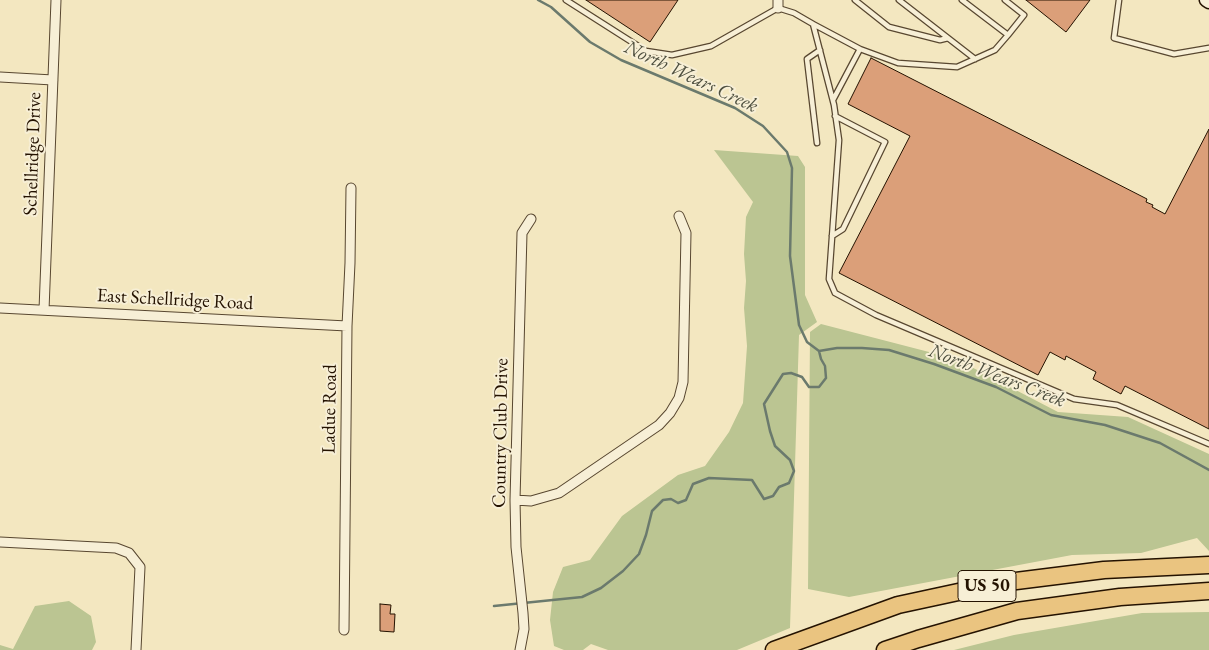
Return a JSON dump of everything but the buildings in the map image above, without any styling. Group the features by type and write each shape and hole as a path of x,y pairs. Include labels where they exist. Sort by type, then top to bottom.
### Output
{"highway":[{"name":"US 50","path":"774,650 898,605 1000,584 1104,570 1209,565"},
{"name":"US 50","path":"885,650 1016,612 1120,597 1209,591"}],"street":[{"name":"Schellridge Drive","path":"44,310 56,0"},
{"path":"0,77 53,80"},
{"name":"Ladue Road","path":"344,630 347,326 351,188"},
{"path":"515,500 532,501 559,493 659,425 670,413 679,398 683,382 686,233 679,216"},
{"name":"Country Club Drive","path":"520,650 524,629 516,547 515,500 522,233 531,219"},
{"name":"East Schellridge Road","path":"0,308 347,326"},
{"path":"0,542 116,548 129,552 140,567 136,650"}],"lane":[{"path":"566,0 646,51 672,55 711,46 778,4 860,49 898,63 957,67 995,50 1024,15 1005,0"},
{"path":"855,0 889,27 940,40 948,38"},
{"path":"899,0 975,59"},
{"path":"962,0 1008,35"},
{"path":"1119,0 1114,38 1174,54 1209,48"},
{"path":"813,24 833,100 839,140 830,279 835,293 876,316 1074,399 1117,405 1209,444"},
{"path":"833,100 860,49"},
{"path":"817,143 807,59 820,50"},
{"path":"832,236 843,229 885,142 836,116"}],"green space":[{"path":"714,150 798,156 805,167 805,295 817,322 799,335 790,628 737,650 608,650 591,644 583,650 564,650 554,646 550,620 553,592 563,567 590,560 622,516 678,475 705,466 729,432 743,403 747,346 744,308 746,281 744,254 746,217 753,202"},
{"path":"821,324 956,359 1058,412 1128,417 1209,454 1209,551 1197,538 1141,553 1072,555 849,597 808,589 810,332"},
{"path":"69,601 91,616 96,642 92,650 0,650 0,645 13,649 35,606"},
{"path":"1209,612 1209,650 954,650 1014,635 1142,613"}],"waterway":[{"name":"North Wears Creek","path":"538,0 551,7 590,42 621,60 735,108 763,126 787,152 792,168 790,256 799,325 807,342 819,351 837,348 889,350 996,387 1051,415 1105,425 1160,443 1209,470"},
{"path":"494,606 582,597 601,588 623,571 639,554 652,511 663,500 671,499 678,503 686,500 693,484 709,478 752,480 764,499 773,496 779,487 789,483 794,471 790,460 775,446 764,404 783,374 791,373 802,377 809,387 819,387 826,378 825,366 819,351"}]}
